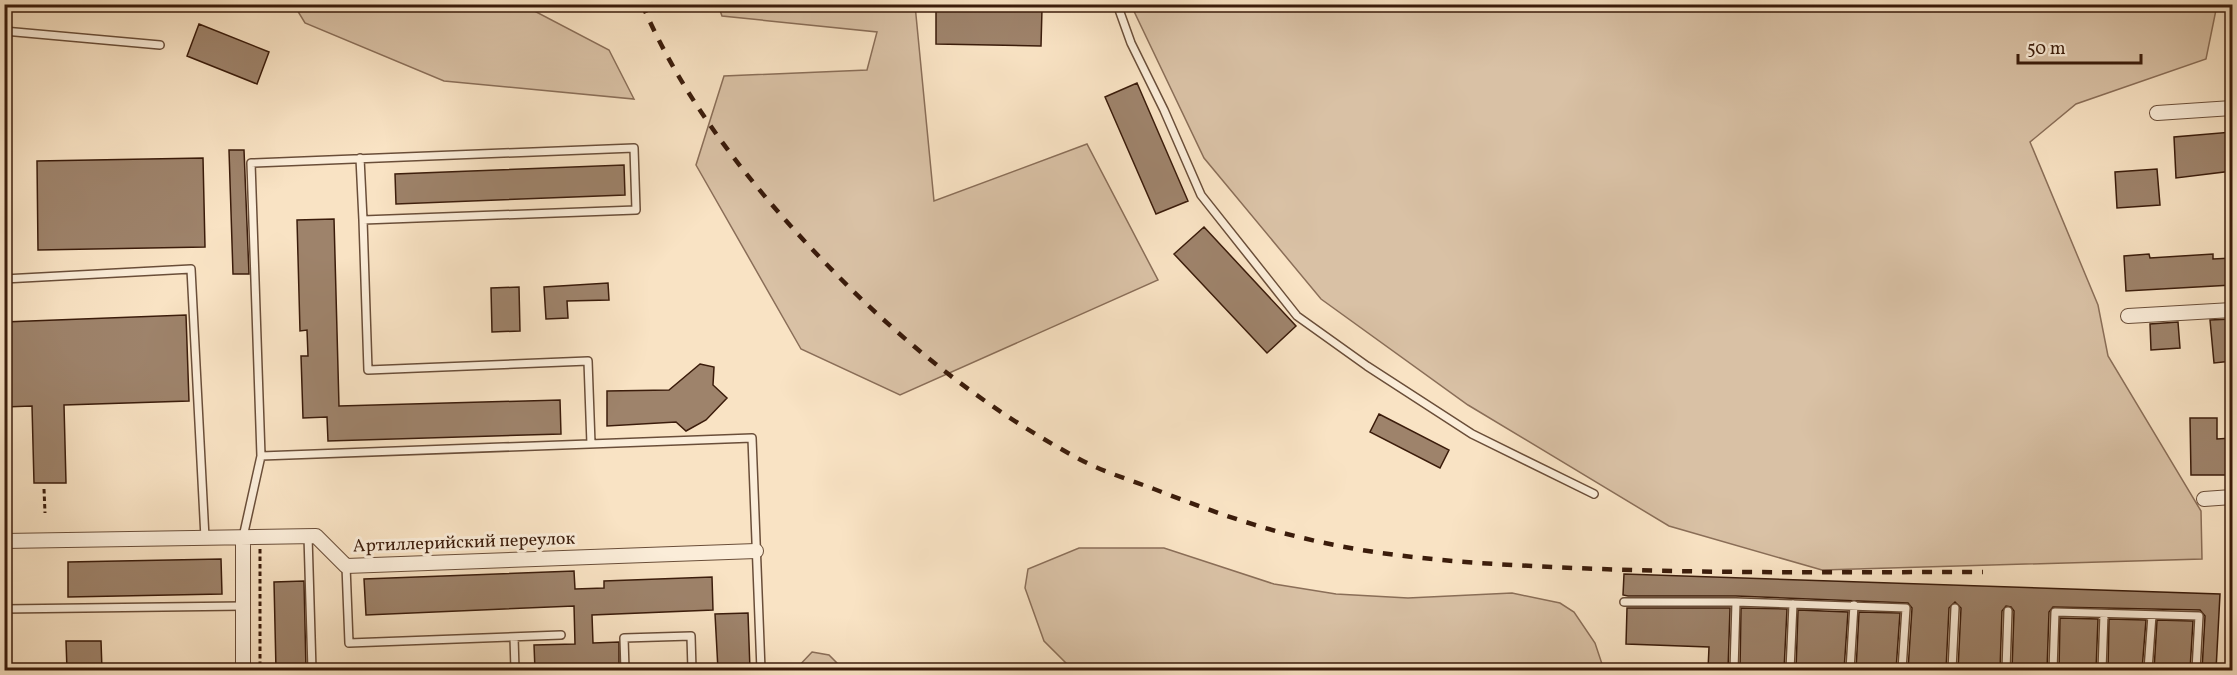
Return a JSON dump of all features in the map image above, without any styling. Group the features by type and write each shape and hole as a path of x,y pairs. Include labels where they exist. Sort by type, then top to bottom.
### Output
{"street":[{"path":"2157,113 2232,108"},
{"path":"2128,316 2232,310"},
{"path":"2204,499 2232,497"},
{"path":"4,541 308,536"},
{"name":"Артиллерийский переулок","path":"308,536 316,536 346,566 756,551"},
{"path":"243,537 243,670"}],"lane":[{"path":"1117,4 1131,44 1164,110 1201,195 1297,316 1367,366 1472,434 1594,494"},
{"path":"4,31 160,45"},
{"path":"243,537 261,456 251,162 634,148 636,210 363,220"},
{"path":"360,158 369,369 588,361 591,444"},
{"path":"4,279 191,269 205,538"},
{"path":"261,456 752,438 761,670"},
{"path":"308,536 312,670"},
{"path":"346,566 349,643 561,635"},
{"path":"1624,602 1736,602 1906,608 1902,670"},
{"path":"1734,670 1736,602"},
{"path":"1790,670 1793,604"},
{"path":"1850,670 1854,605"},
{"path":"4,609 243,606"},
{"path":"1952,670 1955,608"},
{"path":"2006,670 2008,611"},
{"path":"2053,670 2055,612 2199,616 2196,670"},
{"path":"2102,670 2104,614"},
{"path":"2148,670 2151,615"},
{"path":"625,670 624,638 691,636 692,670"},
{"path":"514,637 515,670"}],"path":[{"path":"44,489 45,513"},
{"path":"260,537 260,670"},
{"path":"1644,670 1649,667"}],"shaded area":[{"path":"294,5 523,5 609,50 634,99 444,81 305,23"},
{"path":"718,5 915,5 934,201 1087,144 1158,280 900,395 801,349 696,165 724,76 867,70 877,32 722,16"},
{"path":"1131,5 2217,5 2206,59 2076,104 2030,142 2098,305 2108,356 2201,511 2202,559 1822,570 1669,526 1468,405 1321,299 1204,158"},
{"path":"1079,548 1164,548 1274,584 1336,594 1408,598 1512,593 1560,603 1574,612 1595,643 1604,670 1073,670 1044,641 1025,588 1028,569"},
{"path":"812,652 829,655 844,670 795,670"}],"building":[{"path":"936,7 1042,9 1041,46 936,44"},
{"path":"199,24 269,52 257,84 187,56"},
{"path":"1137,83 1188,201 1156,214 1105,97"},
{"path":"2232,132 2232,171 2176,178 2174,137"},
{"path":"229,150 244,150 249,274 233,274"},
{"path":"203,158 205,247 38,250 37,161"},
{"path":"624,165 625,195 396,204 395,174"},
{"path":"2157,169 2160,205 2117,208 2115,172"},
{"path":"334,219 339,406 560,400 561,434 328,441 327,417 303,418 301,356 308,356 307,330 300,331 297,220"},
{"path":"1204,227 1296,326 1267,353 1174,254"},
{"path":"2149,254 2150,258 2213,254 2213,259 2232,258 2232,285 2126,291 2124,256"},
{"path":"608,283 609,300 567,301 568,318 546,319 544,287"},
{"path":"519,287 520,331 492,332 491,288"},
{"path":"186,315 189,401 64,405 66,483 34,483 32,406 4,407 4,322"},
{"path":"2232,319 2232,361 2214,363 2210,320"},
{"path":"2178,322 2180,348 2151,350 2150,324"},
{"path":"700,364 714,367 713,385 727,398 706,420 686,431 676,422 607,426 607,391 669,390"},
{"path":"1379,414 1449,450 1440,468 1370,432"},
{"path":"2190,418 2217,418 2217,439 2232,438 2232,475 2191,475"},
{"path":"221,559 222,594 68,597 68,562"},
{"path":"574,571 575,589 604,588 604,581 712,577 713,610 592,615 593,643 619,642 619,670 535,670 534,645 575,644 574,606 366,615 364,579"},
{"path":"1624,574 2220,594 2216,670 2202,670 2205,616 2200,610 2053,607 2049,612 2047,670 2012,670 2014,611 2011,607 2006,606 2002,611 2000,670 1958,670 1961,608 1955,602 1949,608 1946,670 1908,670 1912,608 1908,603 1736,596 1628,596 1623,595"},
{"path":"304,581 306,670 276,670 274,582"},
{"path":"1627,608 1730,608 1728,670 1708,670 1709,647 1626,644"},
{"path":"1741,608 1787,609 1784,670 1740,670"},
{"path":"1798,610 1848,612 1844,670 1796,670"},
{"path":"1859,612 1900,613 1896,670 1856,670"},
{"path":"748,613 750,670 718,670 715,614"},
{"path":"2060,618 2098,619 2096,670 2059,670"},
{"path":"2109,619 2146,620 2142,670 2108,670"},
{"path":"2157,620 2193,621 2190,670 2154,670"},
{"path":"66,641 101,641 102,670 67,670"}],"railway":[{"path":"642,4 680,79 727,149 781,215 838,276 923,354 984,400 1048,441 1099,468 1209,510 1265,528 1334,545 1395,555 1489,564 1659,571 1983,572"}]}
